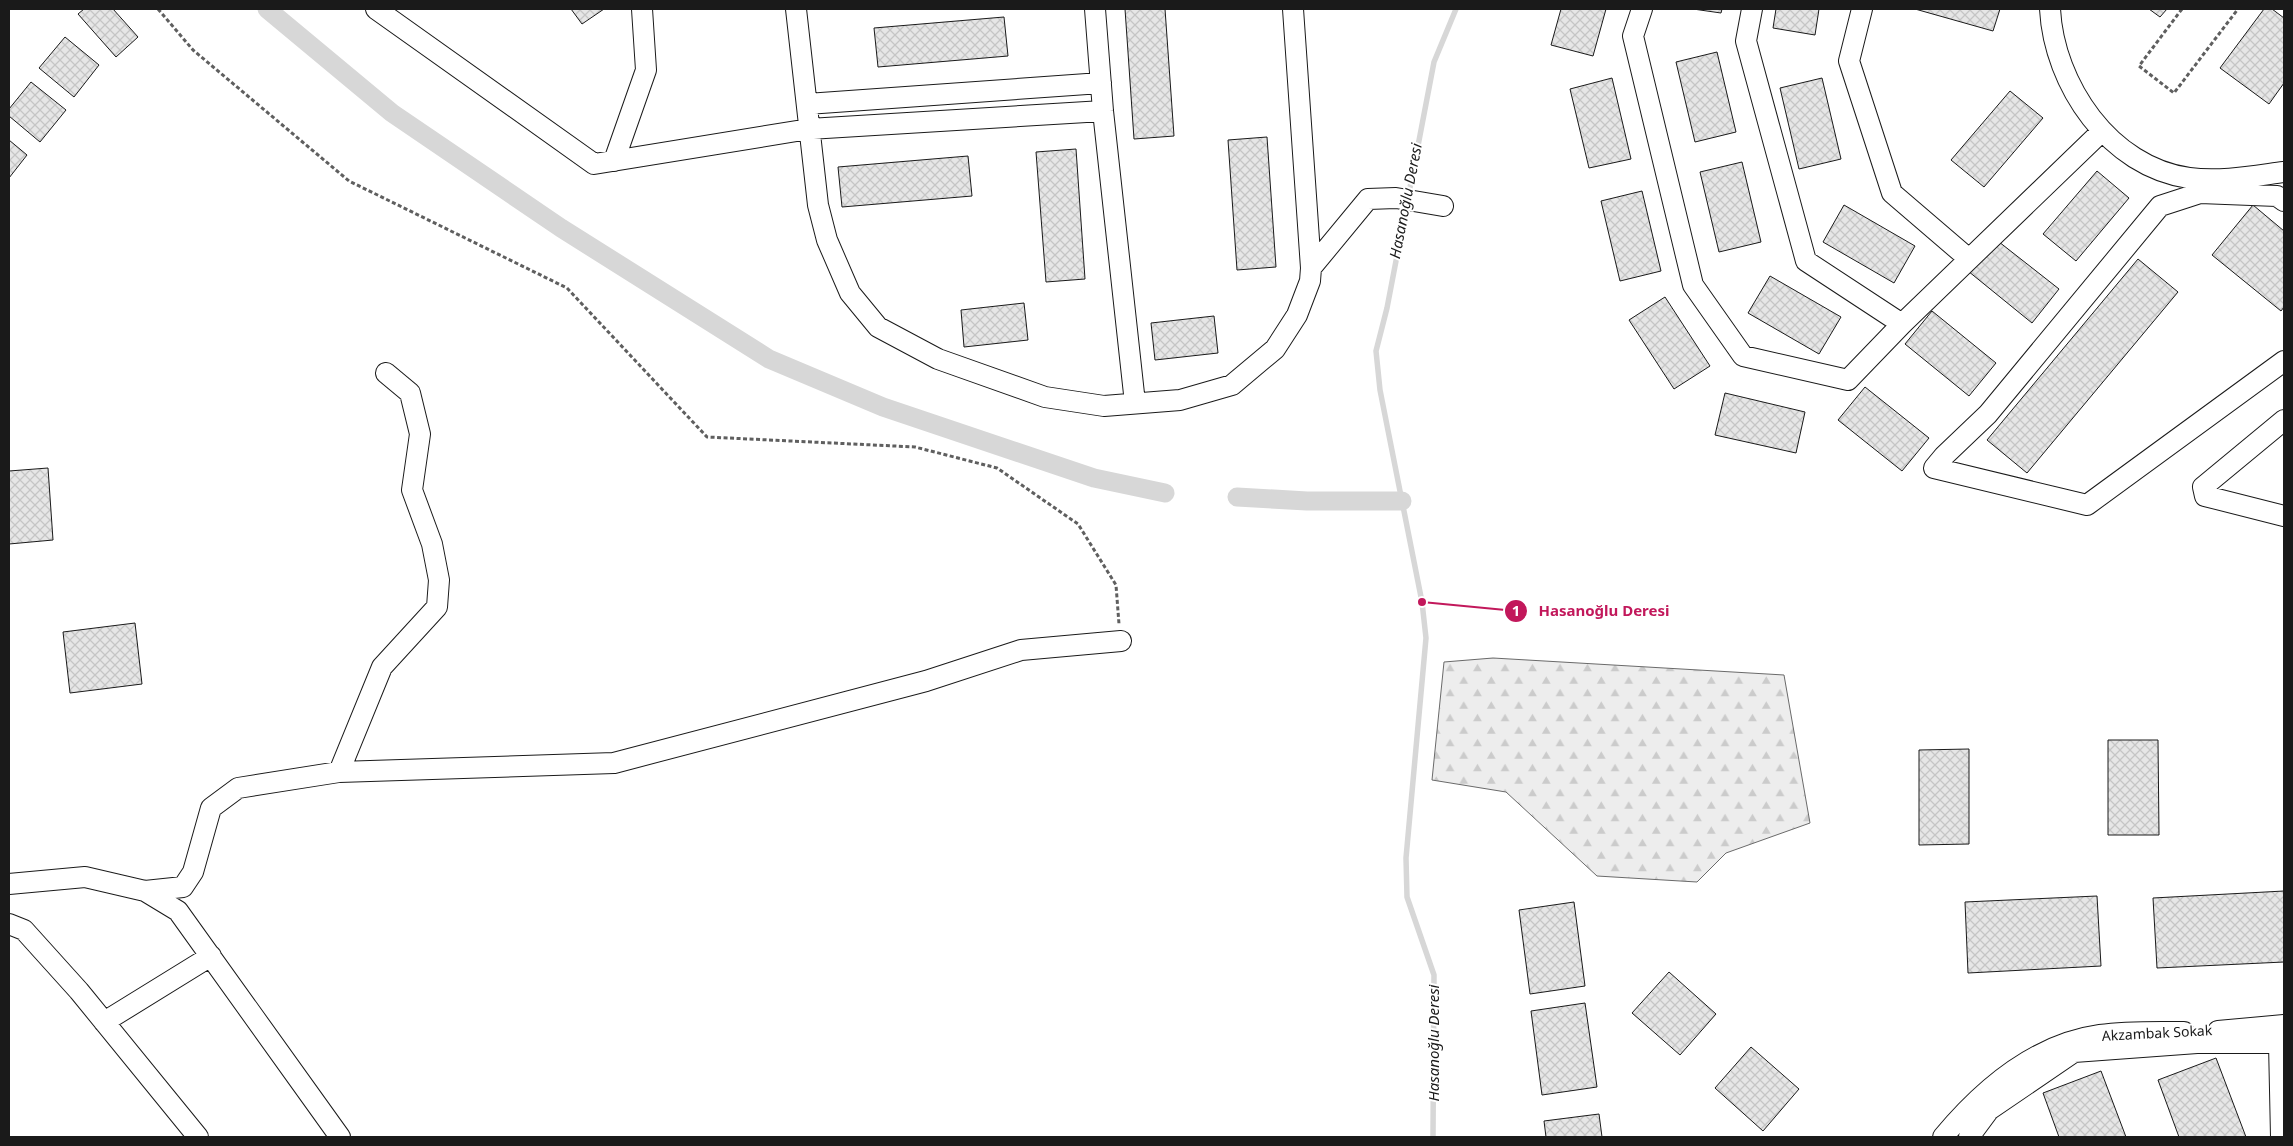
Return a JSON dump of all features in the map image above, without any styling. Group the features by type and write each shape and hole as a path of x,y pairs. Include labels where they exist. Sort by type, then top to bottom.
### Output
{"street":[{"path":"376,9 594,164 810,129 1103,111"},
{"path":"614,161 646,70 642,9"},
{"path":"796,9 818,205 827,240 850,292 878,327 938,359 1045,397 1104,406 1180,400 1232,385 1275,350 1297,315 1310,281 1311,268 1293,9"},
{"path":"1095,9 1103,111 1135,403"},
{"path":"1642,9 1633,36 1693,285 1743,356 1848,380 1902,324 2101,132"},
{"path":"1752,9 1746,41 1806,261 1902,324"},
{"path":"1862,9 1849,61 1892,193 1969,259"},
{"path":"2050,9 2051,31 2062,66 2078,98 2101,132 2133,157 2166,172 2187,178 2213,180 2284,172"},
{"path":"807,104 1101,82"},
{"path":"2284,200 2277,196 2200,194 2160,206 1988,414 1934,468 2087,505 2284,361"},
{"path":"1311,268 1368,199 1396,198 1443,206"},
{"path":"339,772 382,667 437,606 439,580 432,544 412,490 420,434 410,393 386,373"},
{"path":"2284,420 2203,487 2206,496 2284,516"},
{"path":"145,891 183,887 193,872 211,808 238,788 339,772 614,763 926,680 1020,650 1121,641"},
{"path":"9,884 85,877 145,891 178,910 340,1137"},
{"path":"9,924 24,930 104,1022 198,1137"},
{"path":"104,1022 211,956"},
{"name":"Akzambak Sokak","path":"1943,1137 1984,1092 2010,1073 2038,1056 2084,1038 2100,1035 2234,1030 2284,1025"},
{"path":"1969,1137 1989,1110 2074,1052 2197,1043 2279,1043 2281,1137"}],"path":[{"path":"158,9 193,50 349,181 567,288 707,437 915,447 996,468 1078,524 1116,586 1121,641"},
{"path":"2182,9 2139,66 2174,93 2238,9"}],"green space":[{"path":"1493,658 1784,675 1810,823 1726,853 1697,882 1597,876 1506,792 1432,780 1444,662"}],"building":[{"path":"84,9 113,9 138,37 116,57 78,14"},
{"path":"571,9 604,9 582,24"},
{"path":"1125,9 1165,9 1174,136 1134,139"},
{"path":"1561,9 1606,9 1593,56 1551,45"},
{"path":"1693,9 1722,9 1721,13"},
{"path":"1776,9 1819,9 1815,35 1773,28"},
{"path":"1915,9 2000,9 1993,31"},
{"path":"2149,9 2167,9 2160,17"},
{"path":"2264,9 2272,9 2284,18 2284,83 2269,104 2220,68"},
{"path":"1004,17 1008,56 878,67 874,28"},
{"path":"65,37 99,65 74,97 39,68"},
{"path":"1717,52 1736,132 1695,142 1676,62"},
{"path":"1612,78 1631,159 1589,168 1570,89"},
{"path":"1822,78 1841,159 1799,169 1780,88"},
{"path":"31,82 66,110 40,142 9,116 9,109"},
{"path":"2010,91 2043,118 1984,187 1951,160"},
{"path":"1267,137 1276,267 1237,270 1228,140"},
{"path":"9,140 27,155 9,178"},
{"path":"1076,149 1085,279 1046,282 1036,152"},
{"path":"968,156 972,196 842,207 838,167"},
{"path":"1742,162 1761,242 1719,252 1700,172"},
{"path":"2097,171 2129,198 2076,261 2043,234"},
{"path":"1642,191 1661,271 1620,281 1601,201"},
{"path":"1844,205 1915,246 1894,283 1823,242"},
{"path":"2253,205 2284,231 2284,307 2281,311 2212,255"},
{"path":"1994,238 2059,289 2032,323 1968,271"},
{"path":"2138,259 2178,292 2027,473 1987,440"},
{"path":"1770,276 1841,317 1819,354 1748,313"},
{"path":"1665,297 1710,366 1674,389 1629,320"},
{"path":"1024,303 1028,340 964,347 961,310"},
{"path":"1932,311 1996,363 1969,396 1905,344"},
{"path":"1214,316 1218,353 1155,360 1151,323"},
{"path":"1865,387 1929,438 1902,471 1838,420"},
{"path":"1725,393 1805,412 1796,453 1715,435"},
{"path":"48,468 53,540 9,544 9,471"},
{"path":"135,623 142,684 70,693 63,632"},
{"path":"2108,740 2158,740 2159,835 2108,835"},
{"path":"1969,749 1969,844 1919,845 1919,750"},
{"path":"2284,891 2284,962 2157,968 2153,898"},
{"path":"2097,896 2101,966 1968,973 1965,902"},
{"path":"1574,902 1585,986 1530,994 1519,910"},
{"path":"1669,972 1716,1014 1680,1055 1632,1013"},
{"path":"1585,1003 1597,1087 1542,1095 1531,1011"},
{"path":"1751,1047 1799,1089 1763,1131 1715,1088"},
{"path":"2216,1058 2246,1137 2179,1137 2158,1080"},
{"path":"2101,1071 2126,1137 2059,1137 2043,1093"},
{"path":"1599,1114 1602,1137 1546,1137 1544,1121"}],"waterway":[{"path":"267,9 392,113 561,228 769,359 883,407 1094,478 1165,493"},
{"name":"Hasanoğlu Deresi","path":"1433,1137 1434,975 1407,897 1406,858 1426,638 1422,602 1380,390 1376,351 1387,308 1434,62 1456,9"},
{"path":"1237,497 1307,501 1402,501"}],"place":[{"name":"Hasanoğlu Deresi","path":"1422,602"}]}
